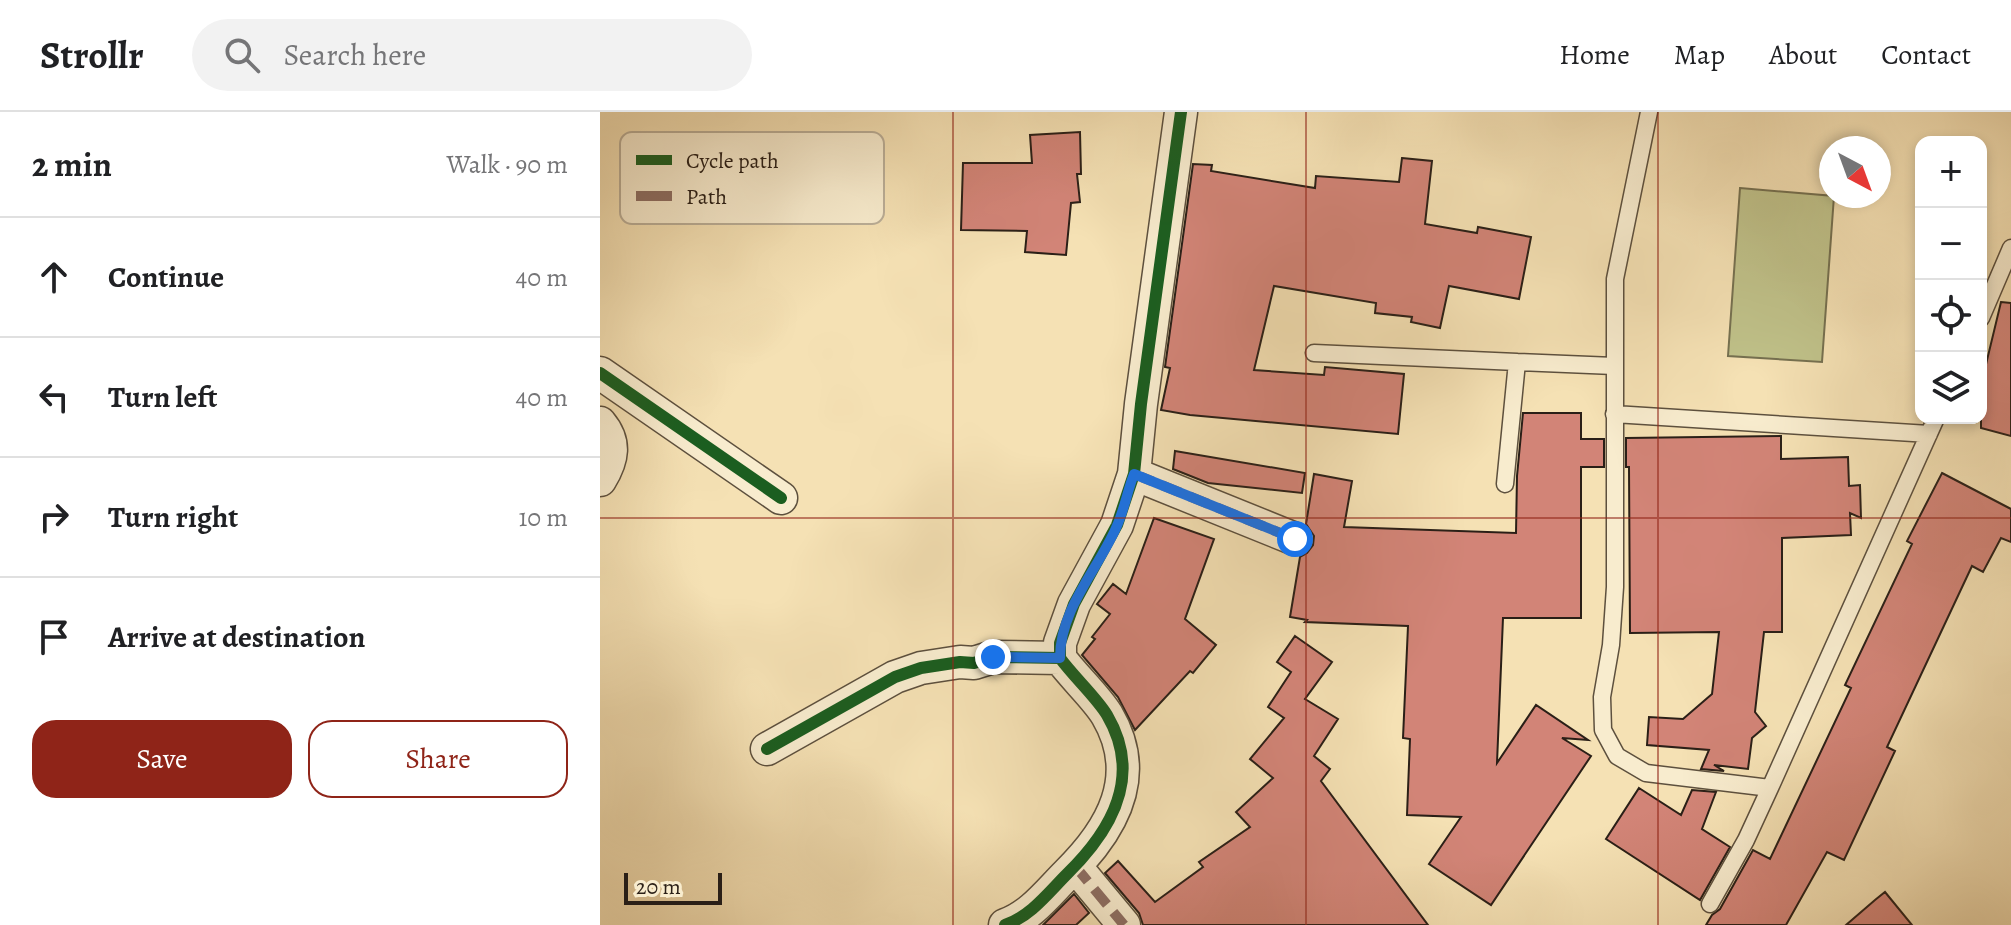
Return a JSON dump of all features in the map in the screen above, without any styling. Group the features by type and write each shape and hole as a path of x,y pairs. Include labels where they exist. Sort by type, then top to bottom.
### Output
{"street":[{"path":"1005,925 1038,904 1075,866 1106,826 1118,802 1124,764 1114,730 1106,713 1060,658 1060,643 1069,615 1117,525 1134,474 1181,112"},
{"path":"600,373 781,498"},
{"path":"600,423 612,442 611,454 600,480"},
{"path":"1134,474 1295,539"},
{"path":"767,749 895,677 921,668 974,663 993,657 1060,658"},
{"path":"1075,866 1124,925"}],"lane":[{"path":"1649,112 1615,279 1615,587 1611,645 1602,697 1603,730 1617,756 1646,773 1770,788"},
{"path":"1987,304 2011,248"},
{"path":"1314,353 1614,366"},
{"path":"1505,484 1517,362"},
{"path":"1614,414 1929,434"},
{"path":"1710,904 1746,840 1933,424"}],"green space":[{"path":"1740,188 1819,195 1819,208 1833,208 1822,362 1728,356"}],"building":[{"path":"1080,132 1081,174 1077,174 1080,202 1071,203 1066,255 1025,252 1027,231 961,230 963,163 1032,163 1030,135"},
{"path":"1402,158 1432,161 1425,224 1477,233 1478,227 1531,237 1519,299 1449,286 1440,328 1411,322 1412,317 1375,313 1376,303 1274,286 1254,370 1324,375 1325,367 1404,374 1398,434 1161,410 1170,368 1165,367 1193,164 1212,165 1211,171 1315,188 1316,176 1399,182"},
{"path":"2001,302 2011,303 2011,436 1981,428 1981,424 1987,424 1987,360"},
{"path":"1523,413 1581,413 1581,439 1604,439 1604,467 1581,467 1581,618 1503,618 1497,763 1536,705 1588,740 1562,738 1591,756 1491,905 1429,864 1461,817 1407,815 1410,739 1403,738 1408,626 1305,622 1307,620 1290,617 1300,557 1313,545 1314,536 1306,524 1314,474 1352,481 1344,527 1516,533"},
{"path":"1781,436 1781,459 1848,457 1849,486 1860,485 1861,518 1850,513 1851,535 1782,538 1782,632 1764,632 1755,712 1766,726 1752,738 1748,769 1714,765 1724,771 1701,769 1709,750 1647,745 1649,717 1683,719 1712,694 1719,632 1630,633 1629,467 1626,467 1626,438"},
{"path":"1175,451 1305,473 1302,493 1208,483 1173,469"},
{"path":"1942,473 2011,509 2011,542 2001,538 1983,572 1972,566 1887,747 1895,751 1844,860 1827,852 1786,925 1706,925 1720,909 1753,850 1770,859 1851,688 1845,685 1912,544 1907,541"},
{"path":"1154,518 1214,539 1185,619 1216,645 1193,673 1190,671 1135,730 1118,697 1082,655 1110,614 1097,604 1113,584 1126,594"},
{"path":"1295,636 1332,662 1305,699 1338,719 1314,756 1330,769 1321,781 1428,925 1143,925 1139,913 1105,873 1118,861 1155,902 1203,867 1199,862 1250,827 1236,812 1273,778 1250,759 1284,718 1268,707 1291,672 1277,662"},
{"path":"1639,788 1681,815 1692,790 1716,792 1702,829 1730,847 1700,900 1606,839"},
{"path":"1885,892 1912,925 1846,925 1875,900"},
{"path":"1074,894 1089,913 1076,925 1043,925"}],"marked path":[{"path":"1134,474 1295,539"},
{"path":"1075,866 1124,925"}],"cycle path":[{"path":"1005,925 1031,910 1083,857 1109,820 1122,781 1122,759 1107,715 1060,658 1060,643 1074,604 1117,525 1134,474 1181,112"},
{"path":"600,373 781,498"},
{"path":"767,749 895,677 921,668 974,663 993,657 1060,658"}],"route":[{"path":"993,657 1060,658 1065,626 1117,525 1134,474 1295,539"}]}
